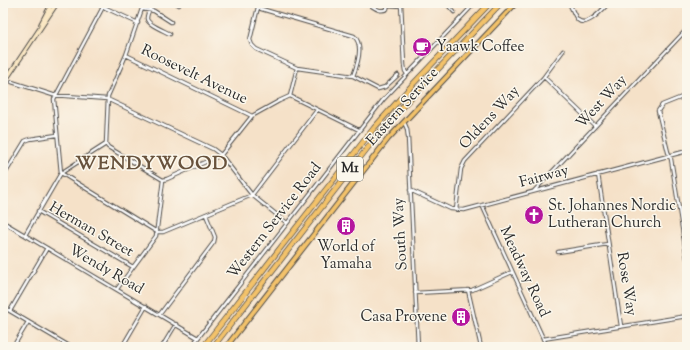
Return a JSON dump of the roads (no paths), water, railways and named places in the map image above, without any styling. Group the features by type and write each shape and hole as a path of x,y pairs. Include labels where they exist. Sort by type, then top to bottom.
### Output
{"highway":[{"name":"M1","path":"203,347 379,122 490,3"},
{"name":"M1","path":"213,347 380,132 501,3"}],"main road":[{"path":"3,83 41,24 52,3"},
{"path":"3,83 56,3"},
{"name":"Eastern Service","path":"226,347 362,171 404,121 516,3"}],"street":[{"name":"Roosevelt Avenue","path":"95,3 138,23"},
{"path":"106,144 107,99 126,55 144,3"},
{"path":"152,3 147,20 149,23 170,34"},
{"path":"259,3 250,38 252,45 259,51 297,68 352,76 380,89 385,87 398,76"},
{"path":"367,3 380,10 386,9 388,4 401,4 404,65 407,74"},
{"path":"446,3 454,12"},
{"name":"Western Service Road","path":"191,347 387,96 475,3"},
{"path":"569,3 578,19 582,22 589,21 609,3"},
{"path":"597,3 604,7"},
{"path":"61,173 54,101 55,95 103,7"},
{"path":"258,8 354,36 358,41 358,62 352,76"},
{"path":"142,9 150,10 171,22"},
{"name":"West Way","path":"534,191 687,29"},
{"name":"Oldens Way","path":"456,210 462,170 465,161 544,77 563,51"},
{"name":"Roosevelt Avenue","path":"126,55 252,116"},
{"path":"290,96 297,68"},
{"path":"544,77 595,126"},
{"path":"12,82 55,95 107,99 213,149 221,155 252,195 287,223"},
{"path":"687,94 662,105 658,109 659,118 672,162 687,259"},
{"path":"163,180 221,155 252,116 290,96"},
{"path":"290,96 359,130"},
{"path":"61,173 157,232 161,233 252,195 317,110"},
{"name":"South Way","path":"404,121 408,132 418,347"},
{"path":"3,176 25,141 57,135"},
{"path":"25,235 61,173 106,144"},
{"path":"106,144 163,180"},
{"name":"Fairway","path":"456,210 464,210 687,151"},
{"name":"Rose Way","path":"598,174 621,326"},
{"path":"117,289 153,240 157,232 163,180"},
{"path":"410,190 456,210"},
{"name":"Meadway Road","path":"482,205 547,347"},
{"name":"Herman Street","path":"38,211 133,267"},
{"path":"160,314 214,242 215,237 206,215"},
{"name":"Wendy Road","path":"3,222 198,338"},
{"path":"558,252 608,244"},
{"path":"10,311 47,248"},
{"path":"415,294 476,289 512,272"},
{"path":"468,290 481,347"},
{"path":"122,347 146,306"},
{"path":"3,307 71,347"},
{"path":"543,339 687,316"},
{"path":"13,347 28,322"},
{"path":"162,347 176,324"}],"place":[{"name":"Yaawk Coffee","path":"422,47"},
{"name":"St. Johannes Nordic Lutheran Church","path":"534,215"},
{"name":"World of Yamaha","path":"346,226"},
{"name":"Casa Provene","path":"461,317"}],"district":[{"name":"WENDYWOOD","path":"152,164"}]}
